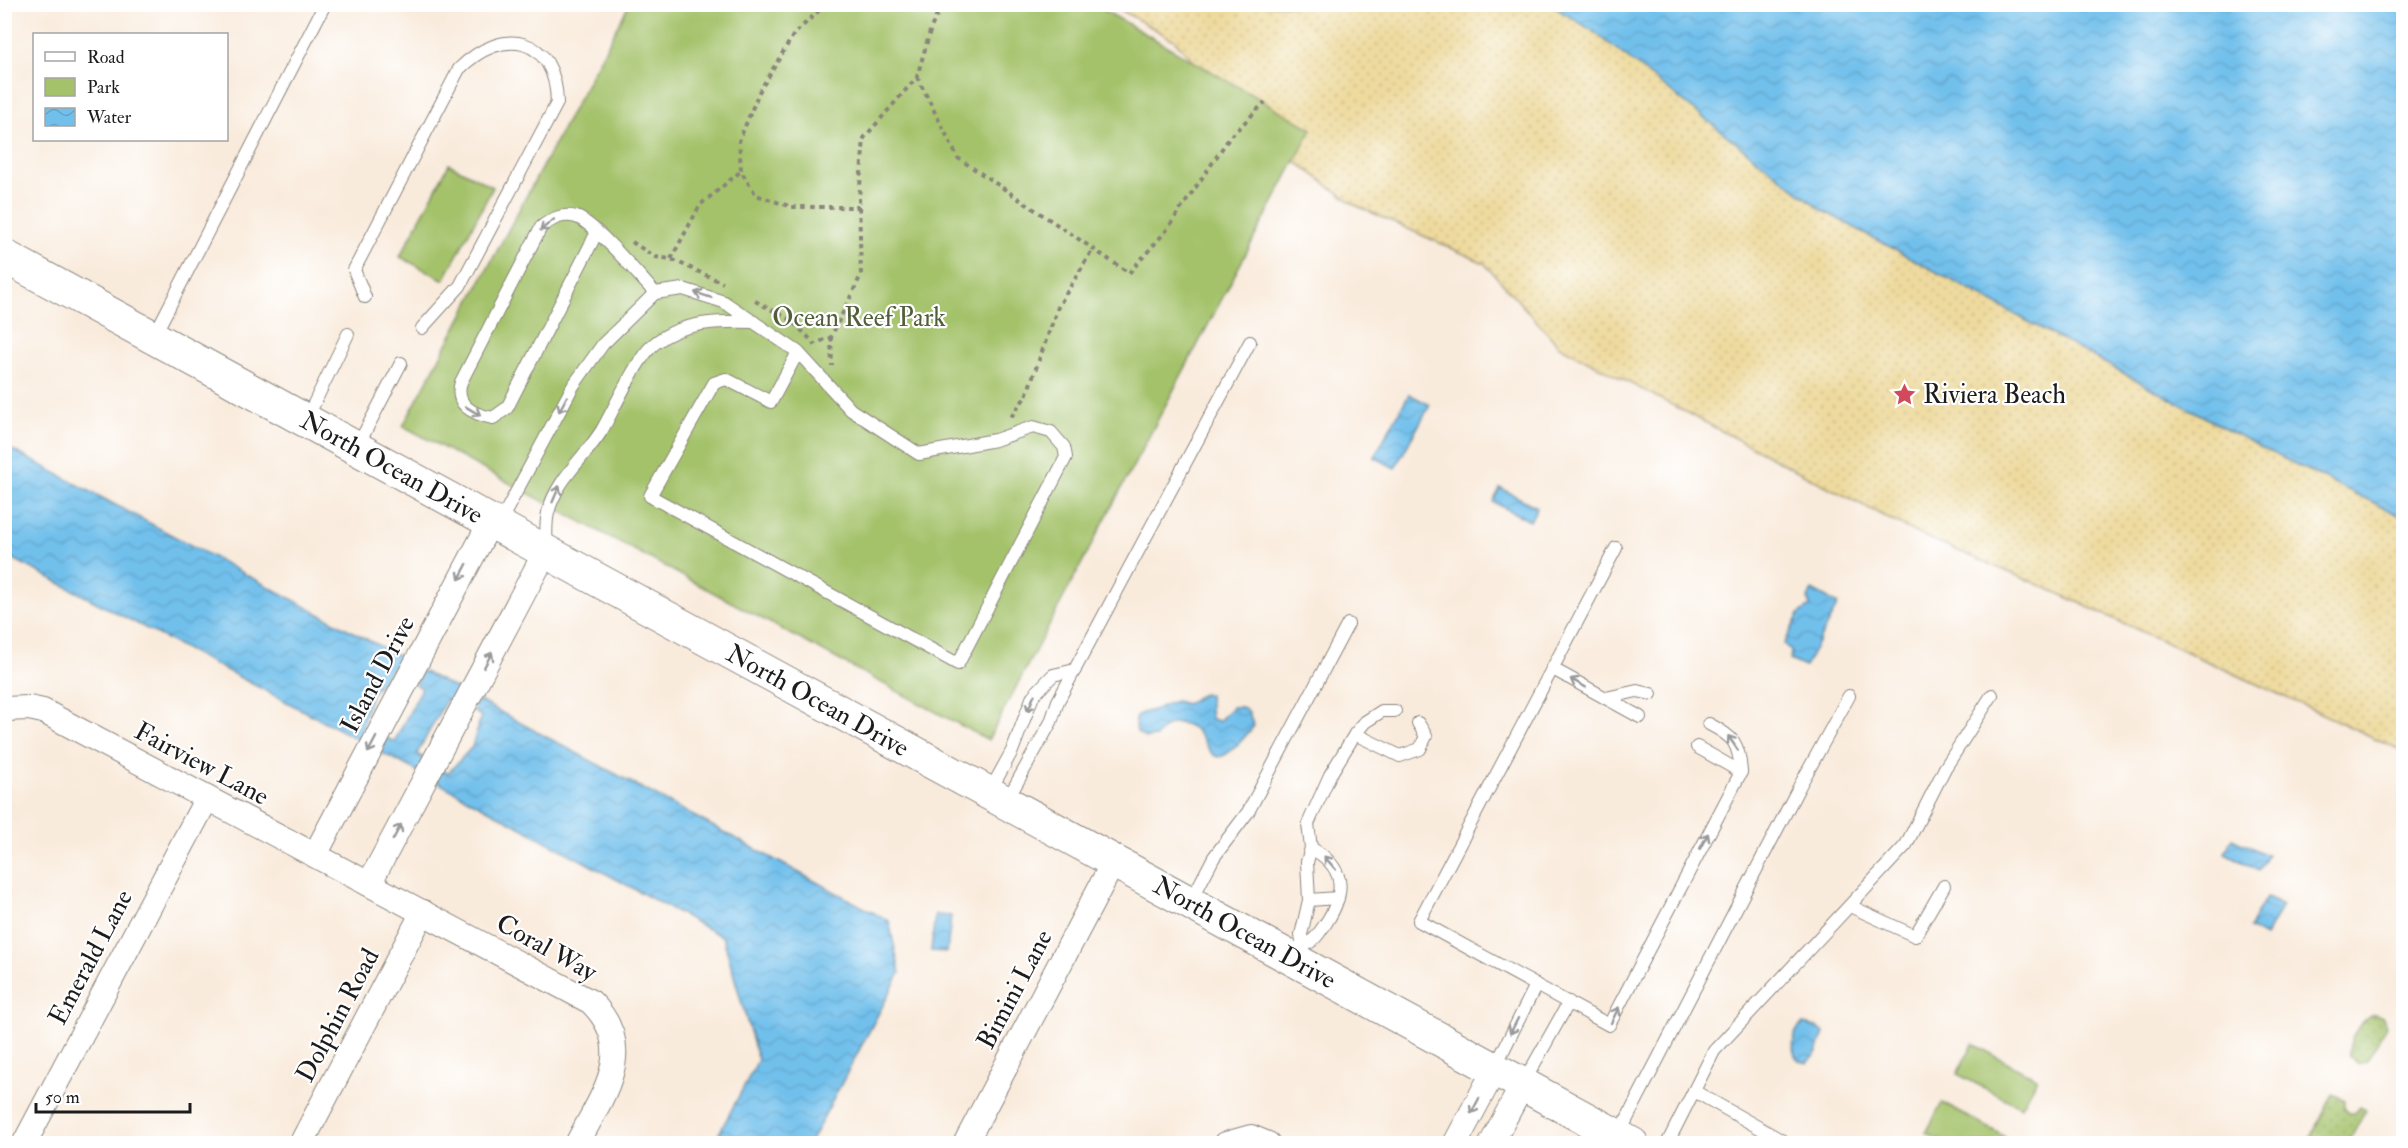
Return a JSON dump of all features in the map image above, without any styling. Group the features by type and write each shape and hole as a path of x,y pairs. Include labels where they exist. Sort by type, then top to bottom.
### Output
{"main road":[{"name":"North Ocean Drive","path":"4,256 1190,903 1299,953 1494,1069 1625,1140"}],"street":[{"name":"Island Drive","path":"315,855 490,521"},
{"path":"369,884 546,551"},
{"name":"Fairview Lane","path":"4,709 28,708 43,711 369,884"},
{"name":"Emerald Lane","path":"24,1143 207,798"},
{"name":"Bimini Lane","path":"965,1143 1114,861"},
{"name":"Coral Way","path":"369,884 591,1002 602,1013 614,1041 614,1070 577,1143"},
{"name":"Dolphin Road","path":"301,1143 423,912"},
{"path":"1455,1143 1494,1069"},
{"path":"1491,1143 1523,1084"},
{"path":"1226,1143 1251,1137 1268,1143"}],"lane":[{"path":"153,337 325,4"},
{"path":"365,297 354,270 459,69 472,56 504,42 526,44 539,51 549,63 557,83 557,103 460,286 422,328"},
{"path":"597,232 507,408 493,418 469,410 460,400 461,382 541,227 563,215 578,217 597,232 655,293"},
{"path":"490,521 506,511 573,386 603,344 655,293 683,289 724,302 755,322 798,352 851,410 920,453 995,440 1033,427 1051,432 1064,447 1066,457 958,664 651,496 714,383 726,379 771,402 798,352"},
{"path":"546,551 548,513 562,481 601,431 619,397 653,345 679,330 712,321 755,322"},
{"path":"306,420 348,334"},
{"path":"997,797 1052,722 1058,701 1250,342"},
{"path":"357,448 401,363"},
{"path":"1616,548 1419,921 1610,1025 1741,772 1740,754 1733,739 1709,724"},
{"path":"1190,903 1214,857 1248,812 1348,624"},
{"path":"1553,669 1640,717"},
{"path":"997,797 1033,696 1053,675 1075,670"},
{"path":"1606,698 1637,691 1652,694"},
{"path":"1667,1143 1714,1051 1906,845 1945,768 1992,695"},
{"path":"1625,1140 1798,789 1849,696"},
{"path":"1299,953 1310,900 1307,862 1311,848 1308,824 1330,775 1355,734 1365,722 1382,711 1395,711"},
{"path":"1355,734 1400,756 1420,749 1426,736 1418,723"},
{"path":"1697,747 1741,772"},
{"path":"1299,953 1313,941 1333,912 1341,890 1337,872 1325,856 1311,848"},
{"path":"1850,906 1916,936 1944,886"},
{"path":"1310,900 1338,898"},
{"path":"1494,1069 1536,984"},
{"path":"1523,1084 1569,1002"},
{"path":"1694,1091 1788,1143"},
{"path":"2399,1143 2403,1140"}],"path":[{"path":"826,4 794,34 759,92 739,141 741,171 756,195 792,207 859,207"},
{"path":"798,352 831,337 861,274 859,207 864,138 916,77 931,28 942,4"},
{"path":"916,77 958,158 1129,273 1166,231 1230,137 1265,102"},
{"path":"671,259 700,205 741,171"},
{"path":"995,440 1026,396 1058,307 1093,249"}],"green space":[{"name":"Ocean Reef Park","path":"629,5 1095,5 1312,129 988,740 403,426"},
{"path":"449,164 493,187 444,280 400,257"},
{"path":"2375,1014 2383,1017 2386,1026 2367,1061 2358,1064 2349,1056 2351,1044 2356,1030 2364,1019"},
{"path":"1973,1044 2037,1078 2021,1107 1957,1074"},
{"path":"2333,1094 2345,1100 2344,1108 2349,1113 2355,1113 2360,1107 2366,1110 2348,1143 2307,1143"},
{"path":"1942,1103 2006,1137 2002,1143 1946,1143 1926,1133"}],"sand":[{"name":"Riviera Beach","path":"1112,5 1551,5 1593,30 1822,210 2258,446 2403,517 2403,751 2051,590 1914,532 1559,346 1484,263 1355,205 1276,147 1174,40"}],"water":[{"path":"1551,5 2403,5 2403,517 2258,446 1822,210 1593,31"},
{"path":"1409,394 1430,405 1395,468 1374,457"},
{"path":"5,446 406,660 400,673 391,669 371,694 362,726 369,730 363,742 8,556 5,557"},
{"path":"1500,488 1537,507 1530,521 1493,502"},
{"path":"1812,590 1838,604 1805,667 1790,660 1791,651 1784,644 1799,614 1810,606 1808,598"},
{"path":"422,671 463,692 456,705 446,700 417,754 426,759 419,772 378,751 386,737 394,742 422,688 415,684"},
{"path":"1202,694 1209,695 1211,719 1219,721 1232,707 1242,707 1249,713 1254,726 1236,746 1224,755 1216,756 1210,752 1200,735 1191,727 1179,723 1168,725 1156,737 1145,738 1137,732 1136,719 1140,714 1176,701 1186,704"},
{"path":"478,700 889,921 900,973 810,1143 714,1143 758,1060 723,937 435,781 441,769 448,773 472,747 481,716 473,711"},
{"path":"2232,838 2267,855 2259,871 2225,853"},
{"path":"2266,897 2282,906 2265,937 2249,928"},
{"path":"935,915 951,916 947,952 931,951"},
{"path":"1803,1024 1817,1027 1824,1033 1817,1052 1807,1063 1799,1061 1793,1047 1796,1031"}],"place":[{"name":"Riviera Beach","path":"1905,394"}]}
